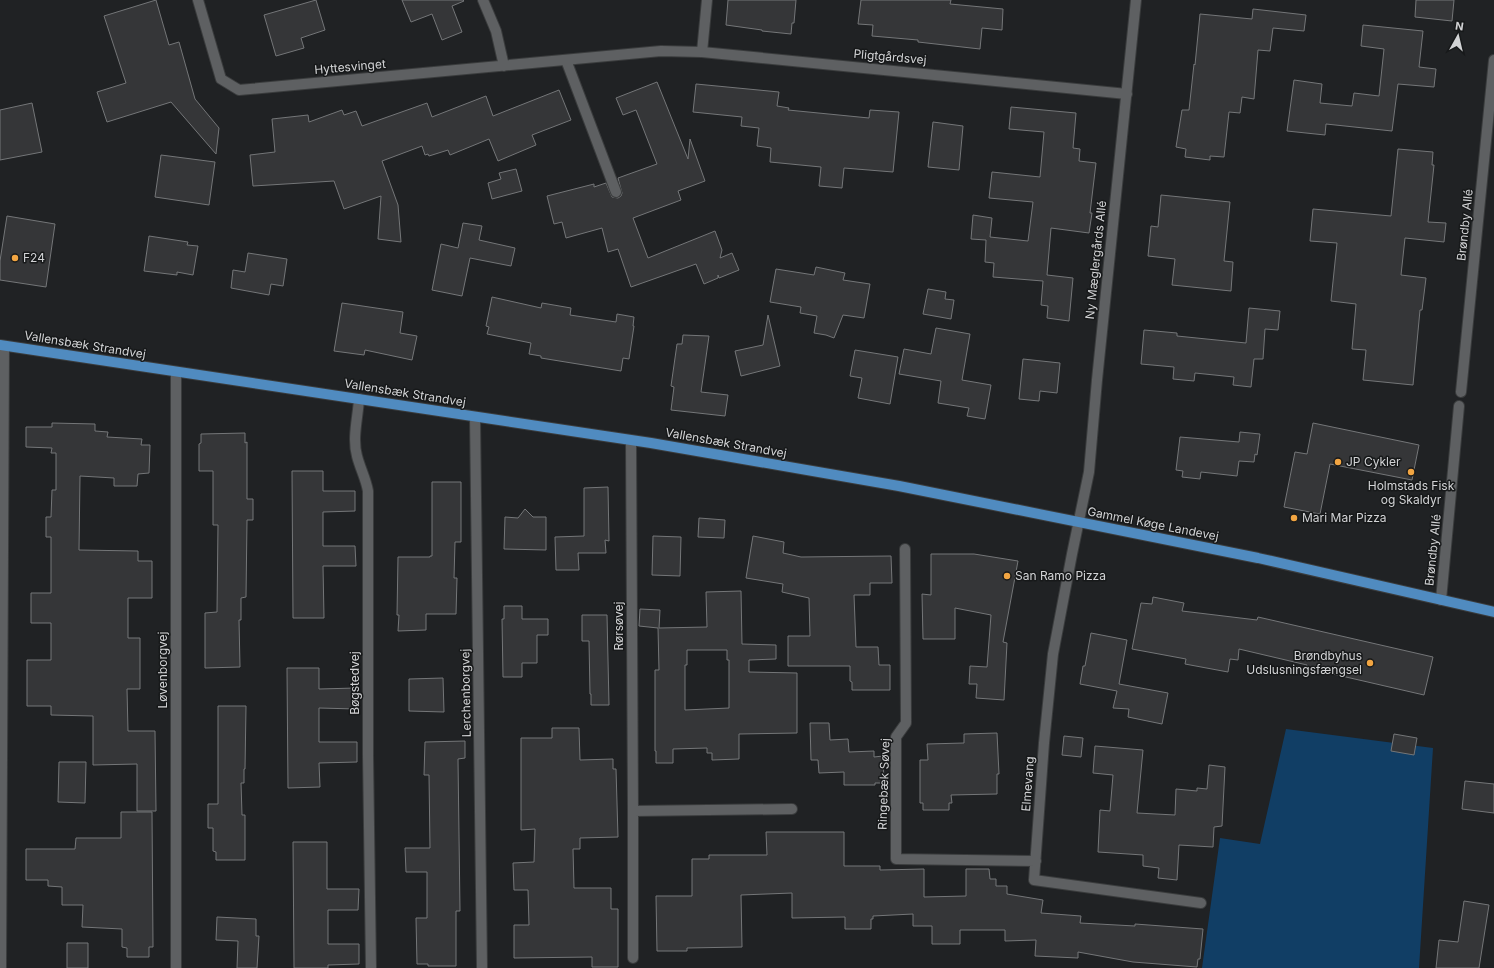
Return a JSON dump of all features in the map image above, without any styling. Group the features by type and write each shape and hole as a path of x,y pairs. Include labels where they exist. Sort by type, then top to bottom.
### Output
{"main road":[{"name":"Vallensbæk Strandvej","path":"2,346 476,417 806,470"},
{"name":"Gammel Køge Landevej","path":"806,470 899,486 1258,558 1494,612"}],"street":[{"name":"Hyttesvinget","path":"198,0 221,79 238,90 661,51 702,52"},
{"path":"483,0 496,31 504,66"},
{"path":"702,52 707,0"},
{"name":"Ny Mæglergårds Allé","path":"1078,523 1089,472 1136,0"},
{"name":"Pligtgårdsvej","path":"702,52 1126,94"},
{"path":"566,60 616,192"},
{"name":"Brøndby Allé","path":"1461,392 1494,60"},
{"path":"2,346 2,968"},
{"name":"Løvenborgvej","path":"176,372 176,968"},
{"name":"Bøgstedvej","path":"359,399 355,444 368,491 368,755 371,968"},
{"name":"Brøndby Allé","path":"1441,600 1460,406"},
{"name":"Lerchenborgvej","path":"476,417 482,968"},
{"name":"Rørsøvej","path":"631,441 633,958"},
{"name":"Elmevang","path":"1078,523 1053,654 1044,743 1034,880 1201,903"},
{"name":"Ringebæk Søvej","path":"905,549 906,723 896,737 896,859 1036,861"},
{"path":"633,811 792,809"}],"shaded area":[{"path":"1286,729 1433,748 1419,968 1202,968 1220,838 1260,844"}],"building":[{"path":"156,0 169,45 179,42 195,99 219,128 216,154 171,102 107,122 97,92 126,83 104,16"},
{"path":"316,0 325,30 301,38 304,48 276,56 264,15"},
{"path":"402,0 463,0 464,1 452,6 462,32 442,40 432,14 411,22"},
{"path":"728,0 796,0 794,23 792,23 791,34 726,25"},
{"path":"861,0 951,0 950,4 1003,9 1002,30 982,28 980,49 918,42 918,40 872,36 873,25 858,24"},
{"path":"1416,0 1454,0 1452,21 1415,17"},
{"path":"1253,9 1306,15 1304,31 1273,28 1270,51 1258,50 1254,99 1242,97 1240,113 1229,112 1224,157 1210,156 1210,160 1185,157 1186,149 1176,147 1182,110 1189,110 1200,14 1252,19"},
{"path":"1363,25 1423,31 1419,67 1436,69 1434,87 1398,84 1392,131 1326,124 1325,135 1287,131 1294,80 1322,84 1320,103 1352,106 1354,93 1379,96 1384,49 1361,46"},
{"path":"657,82 688,159 690,139 705,181 678,191 681,200 633,218 648,258 715,231 722,250 720,258 732,253 739,270 719,278 718,275 718,278 704,284 696,264 631,287 618,249 608,252 602,228 566,238 562,222 554,224 547,196 594,184 594,187 606,183 612,197 618,198 622,193 618,178 657,164 636,110 623,115 616,98"},
{"path":"696,84 779,92 777,106 789,108 788,110 869,118 870,110 899,112 893,172 844,168 842,188 819,186 821,167 770,162 771,148 757,146 759,128 741,126 742,117 693,112"},
{"path":"559,90 571,120 532,135 536,145 498,161 489,139 450,155 448,150 429,156 428,154 425,155 422,146 382,161 398,205 401,242 378,239 381,196 344,209 334,181 253,186 250,155 275,152 272,119 308,115 309,122 342,110 344,115 356,111 362,126 427,103 432,117 486,96 493,116"},
{"path":"32,103 42,152 0,160 0,110"},
{"path":"1011,107 1076,113 1073,148 1080,149 1079,161 1096,163 1089,233 1051,228 1047,275 1073,278 1069,321 1047,318 1048,306 1041,305 1043,281 993,277 994,263 985,262 986,240 971,239 973,215 992,218 990,237 1028,241 1033,202 989,198 992,172 1040,177 1044,132 1009,129"},
{"path":"933,122 963,126 959,170 928,167"},
{"path":"1398,149 1433,152 1432,165 1434,165 1428,222 1446,223 1444,242 1405,238 1401,275 1426,278 1422,310 1420,310 1413,385 1363,380 1366,350 1352,349 1356,304 1331,301 1337,243 1310,241 1313,209 1391,216"},
{"path":"161,155 215,162 209,205 155,197"},
{"path":"516,169 522,191 492,199 488,183 501,179 499,173"},
{"path":"1161,195 1230,202 1224,261 1233,262 1231,291 1172,285 1175,259 1148,256 1151,226 1158,227"},
{"path":"7,216 55,224 46,287 0,280 0,261"},
{"path":"463,223 482,226 479,240 515,248 511,266 470,258 462,296 432,290 441,244 458,248"},
{"path":"149,236 188,242 187,245 198,246 193,275 177,272 177,275 144,271"},
{"path":"248,253 287,259 283,286 271,284 269,295 231,288 233,270 245,272"},
{"path":"816,267 845,273 843,280 870,284 864,318 843,315 834,338 814,333 817,316 800,313 801,307 770,302 776,269 814,275"},
{"path":"928,289 946,292 945,299 954,300 951,319 923,314"},
{"path":"492,297 541,308 542,303 571,308 570,315 616,322 617,314 634,317 629,359 623,358 621,371 541,358 541,356 529,354 531,343 487,334 489,327 486,326"},
{"path":"342,303 403,312 400,333 417,336 412,360 365,350 364,355 334,351"},
{"path":"1249,308 1280,311 1278,330 1265,329 1263,359 1254,359 1251,387 1233,385 1234,377 1195,373 1194,381 1173,379 1174,367 1141,364 1144,330 1177,333 1177,336 1246,343"},
{"path":"768,315 780,366 741,376 735,351 763,345"},
{"path":"936,328 970,334 962,380 991,385 985,419 967,416 969,408 938,403 941,381 899,374 904,349 931,354"},
{"path":"683,335 709,336 701,392 728,395 725,416 671,410 674,387 671,386 677,344 682,344"},
{"path":"855,350 898,357 890,404 858,398 862,378 850,376"},
{"path":"1023,359 1060,363 1057,393 1040,391 1039,401 1019,399"},
{"path":"52,423 95,424 95,431 108,432 107,437 142,439 141,445 150,445 149,473 138,474 137,486 114,486 114,478 80,476 79,550 138,551 138,561 152,561 152,598 128,598 128,638 140,638 140,689 127,689 128,731 155,731 156,811 137,811 137,764 93,765 93,716 51,715 51,706 27,706 27,660 51,660 51,623 31,623 31,593 51,593 51,537 46,537 46,517 51,517 52,490 56,490 56,453 51,453 52,448 26,447 26,427 52,427"},
{"path":"1313,423 1419,445 1412,480 1330,464 1320,514 1284,507 1295,452 1307,454"},
{"path":"1240,432 1260,434 1257,455 1255,454 1254,462 1239,461 1237,476 1201,472 1200,479 1182,477 1183,471 1176,470 1180,437 1239,442"},
{"path":"245,433 245,443 247,442 247,499 253,499 253,520 247,520 246,597 241,598 241,620 239,620 240,667 205,668 205,613 217,612 218,525 213,525 213,471 199,471 199,444 201,443 201,434"},
{"path":"292,471 323,471 323,491 355,491 355,511 323,512 323,546 355,546 356,566 323,566 324,618 293,618"},
{"path":"432,482 461,482 461,542 455,542 454,578 457,578 456,614 426,614 426,630 398,631 398,557 432,556"},
{"path":"608,487 609,541 605,540 606,553 578,553 579,570 556,570 555,537 584,536 584,488"},
{"path":"525,509 533,517 546,517 546,550 504,549 505,517 518,518"},
{"path":"699,518 725,520 724,538 698,537"},
{"path":"653,536 681,537 680,576 652,575"},
{"path":"753,536 784,542 783,553 801,557 891,556 892,583 870,583 870,595 854,595 856,647 878,647 879,665 890,665 890,690 852,690 852,682 850,681 850,666 788,666 788,636 810,636 809,598 782,592 783,584 746,578"},
{"path":"931,554 974,554 1018,561 1003,642 1007,643 1004,700 976,698 977,684 969,684 970,666 987,667 991,615 955,608 955,639 923,639 922,594 931,595"},
{"path":"741,591 742,644 776,645 776,659 749,660 749,672 797,673 797,733 739,734 739,759 712,760 712,753 707,753 707,748 673,749 673,763 656,763 655,670 659,670 658,628 639,626 640,609 660,610 659,628 707,627 706,592","holes":["687,650 727,650 727,660 729,660 729,708 685,710 685,665 687,665"]},
{"path":"1153,597 1184,603 1182,611 1257,620 1258,617 1433,657 1424,695 1307,668 1307,665 1239,649 1238,660 1230,659 1228,672 1185,664 1186,659 1132,649 1141,603 1152,604"},
{"path":"504,606 522,606 522,619 548,619 548,635 537,635 537,663 522,663 522,677 503,677 502,619 504,619"},
{"path":"582,615 607,615 609,705 591,705 589,641 582,641"},
{"path":"1091,633 1127,640 1119,684 1168,693 1162,724 1128,717 1129,709 1113,708 1117,691 1080,684"},
{"path":"287,668 319,668 319,689 356,688 356,709 319,708 319,742 357,742 357,762 319,763 320,787 288,788"},
{"path":"443,678 444,712 409,711 409,679"},
{"path":"218,706 246,706 245,769 244,783 241,783 242,815 245,815 245,860 216,860 216,852 213,851 213,828 208,828 208,804 218,804"},
{"path":"810,723 829,723 830,740 848,739 849,752 874,751 874,757 883,756 884,783 875,783 875,785 844,785 844,772 819,773 818,760 811,760"},
{"path":"552,728 579,728 580,760 613,759 613,769 616,769 618,837 580,838 580,849 573,849 574,888 611,888 611,909 618,909 618,967 592,967 592,957 514,958 514,925 529,925 528,890 514,890 513,863 534,862 535,829 521,830 521,738 552,738"},
{"path":"997,733 999,774 997,774 997,794 951,795 952,803 949,803 949,810 923,810 923,803 920,803 920,760 928,760 927,744 964,743 964,734"},
{"path":"1394,734 1417,738 1414,755 1391,751"},
{"path":"1064,736 1083,738 1081,757 1062,755"},
{"path":"465,741 465,758 458,759 460,911 456,911 456,966 428,966 428,964 417,964 416,918 427,918 427,872 406,872 405,848 430,848 429,775 424,775 425,742"},
{"path":"1095,746 1143,750 1137,813 1175,815 1176,789 1197,791 1197,788 1207,789 1209,765 1225,767 1222,826 1214,827 1213,847 1179,845 1177,880 1158,878 1159,868 1143,866 1143,855 1098,852 1100,810 1110,811 1113,775 1093,773"},
{"path":"59,762 86,762 85,803 58,802"},
{"path":"1465,781 1494,784 1494,813 1462,809"},
{"path":"121,812 152,812 153,947 149,947 149,957 127,957 127,948 122,947 122,929 82,927 83,905 62,905 62,887 48,886 48,880 26,880 26,849 75,849 76,838 121,838"},
{"path":"766,832 844,832 844,866 880,866 880,870 924,869 924,897 966,896 966,869 989,869 990,879 996,879 996,886 1007,886 1007,894 1043,900 1041,913 1081,916 1080,923 1135,926 1135,924 1203,929 1200,959 1198,959 1197,967 1133,962 1078,952 1078,958 1035,956 1036,940 1005,941 1005,930 960,930 960,944 932,944 932,926 913,926 913,914 873,916 873,919 871,919 871,929 845,929 845,917 792,918 792,893 741,895 742,947 687,948 687,951 657,951 656,896 692,896 692,859 709,859 709,855 767,855"},
{"path":"293,842 327,842 327,889 359,889 358,910 328,910 328,944 359,944 359,964 328,965 328,968 294,968"},
{"path":"1464,901 1489,905 1479,968 1436,968 1439,940 1458,942"},
{"path":"217,917 256,919 256,936 259,936 257,968 237,968 238,941 216,940"},
{"path":"67,943 88,943 88,968 67,968"}],"place":[{"name":"F24","path":"15,258"},
{"name":"JP Cykler","path":"1338,462"},
{"name":"Holmstads Fisk og Skaldyr","path":"1411,472"},
{"name":"Mari Mar Pizza","path":"1294,518"},
{"name":"San Ramo Pizza","path":"1007,576"},
{"name":"Brøndbyhus Udslusningsfængsel","path":"1370,663"}]}
